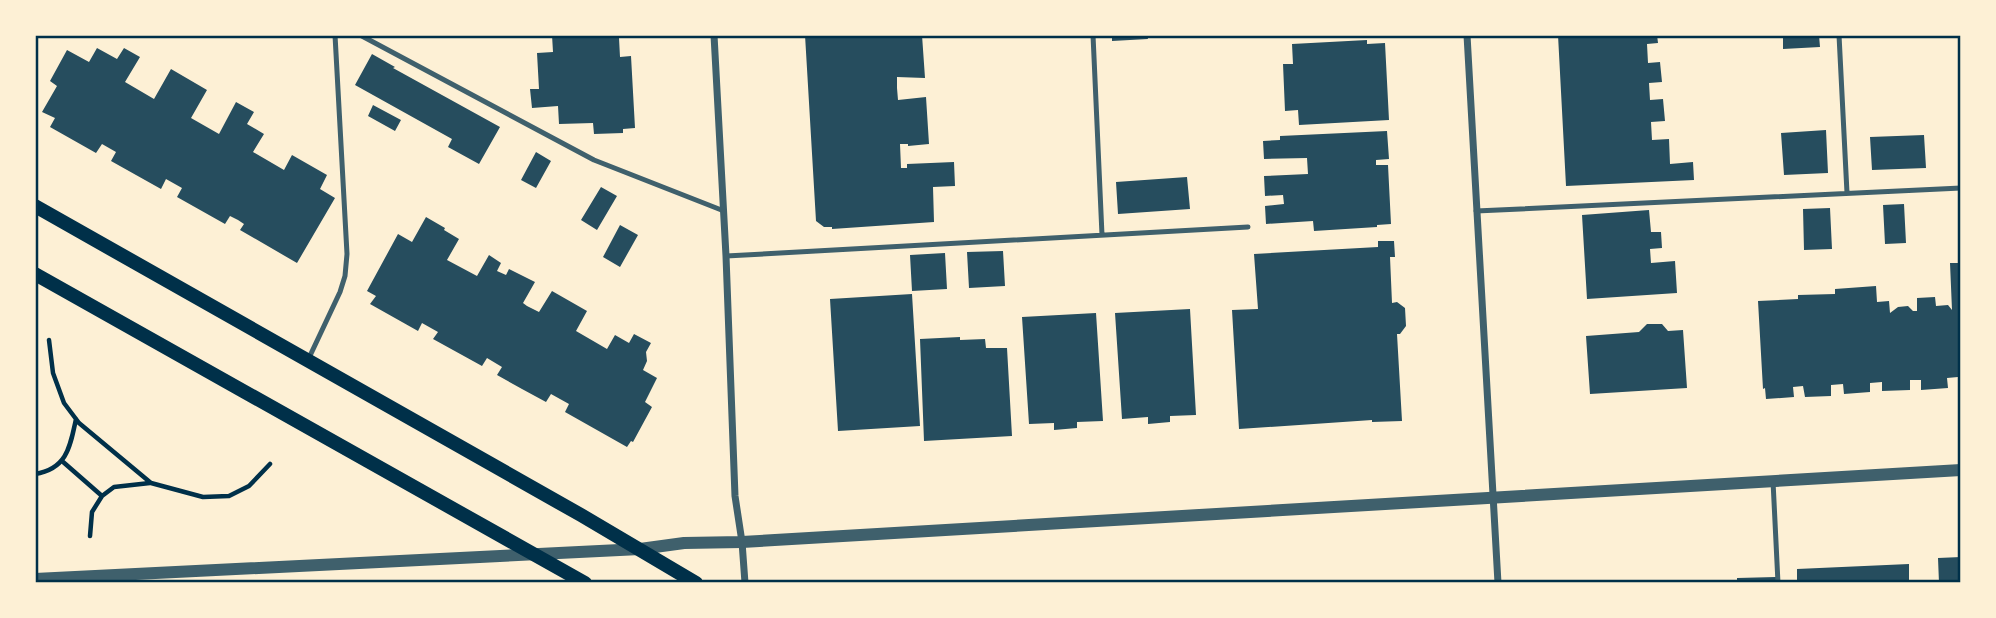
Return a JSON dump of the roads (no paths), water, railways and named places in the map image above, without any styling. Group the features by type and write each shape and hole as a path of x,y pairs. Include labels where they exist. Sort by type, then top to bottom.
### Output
{"main road":[{"path":"35,206 696,583"},
{"path":"35,274 585,583"}],"street":[{"path":"714,35 735,496 745,583"},
{"path":"1467,35 1498,583"},
{"path":"35,579 640,549 684,543 1961,470"}],"lane":[{"path":"308,360 331,314 345,276 347,254 335,35"},
{"path":"360,35 594,160 724,211"},
{"path":"1093,35 1102,235"},
{"path":"1839,35 1847,193"},
{"path":"1476,211 1961,188"},
{"path":"726,256 1248,227"},
{"path":"1773,480 1778,583"}]}
